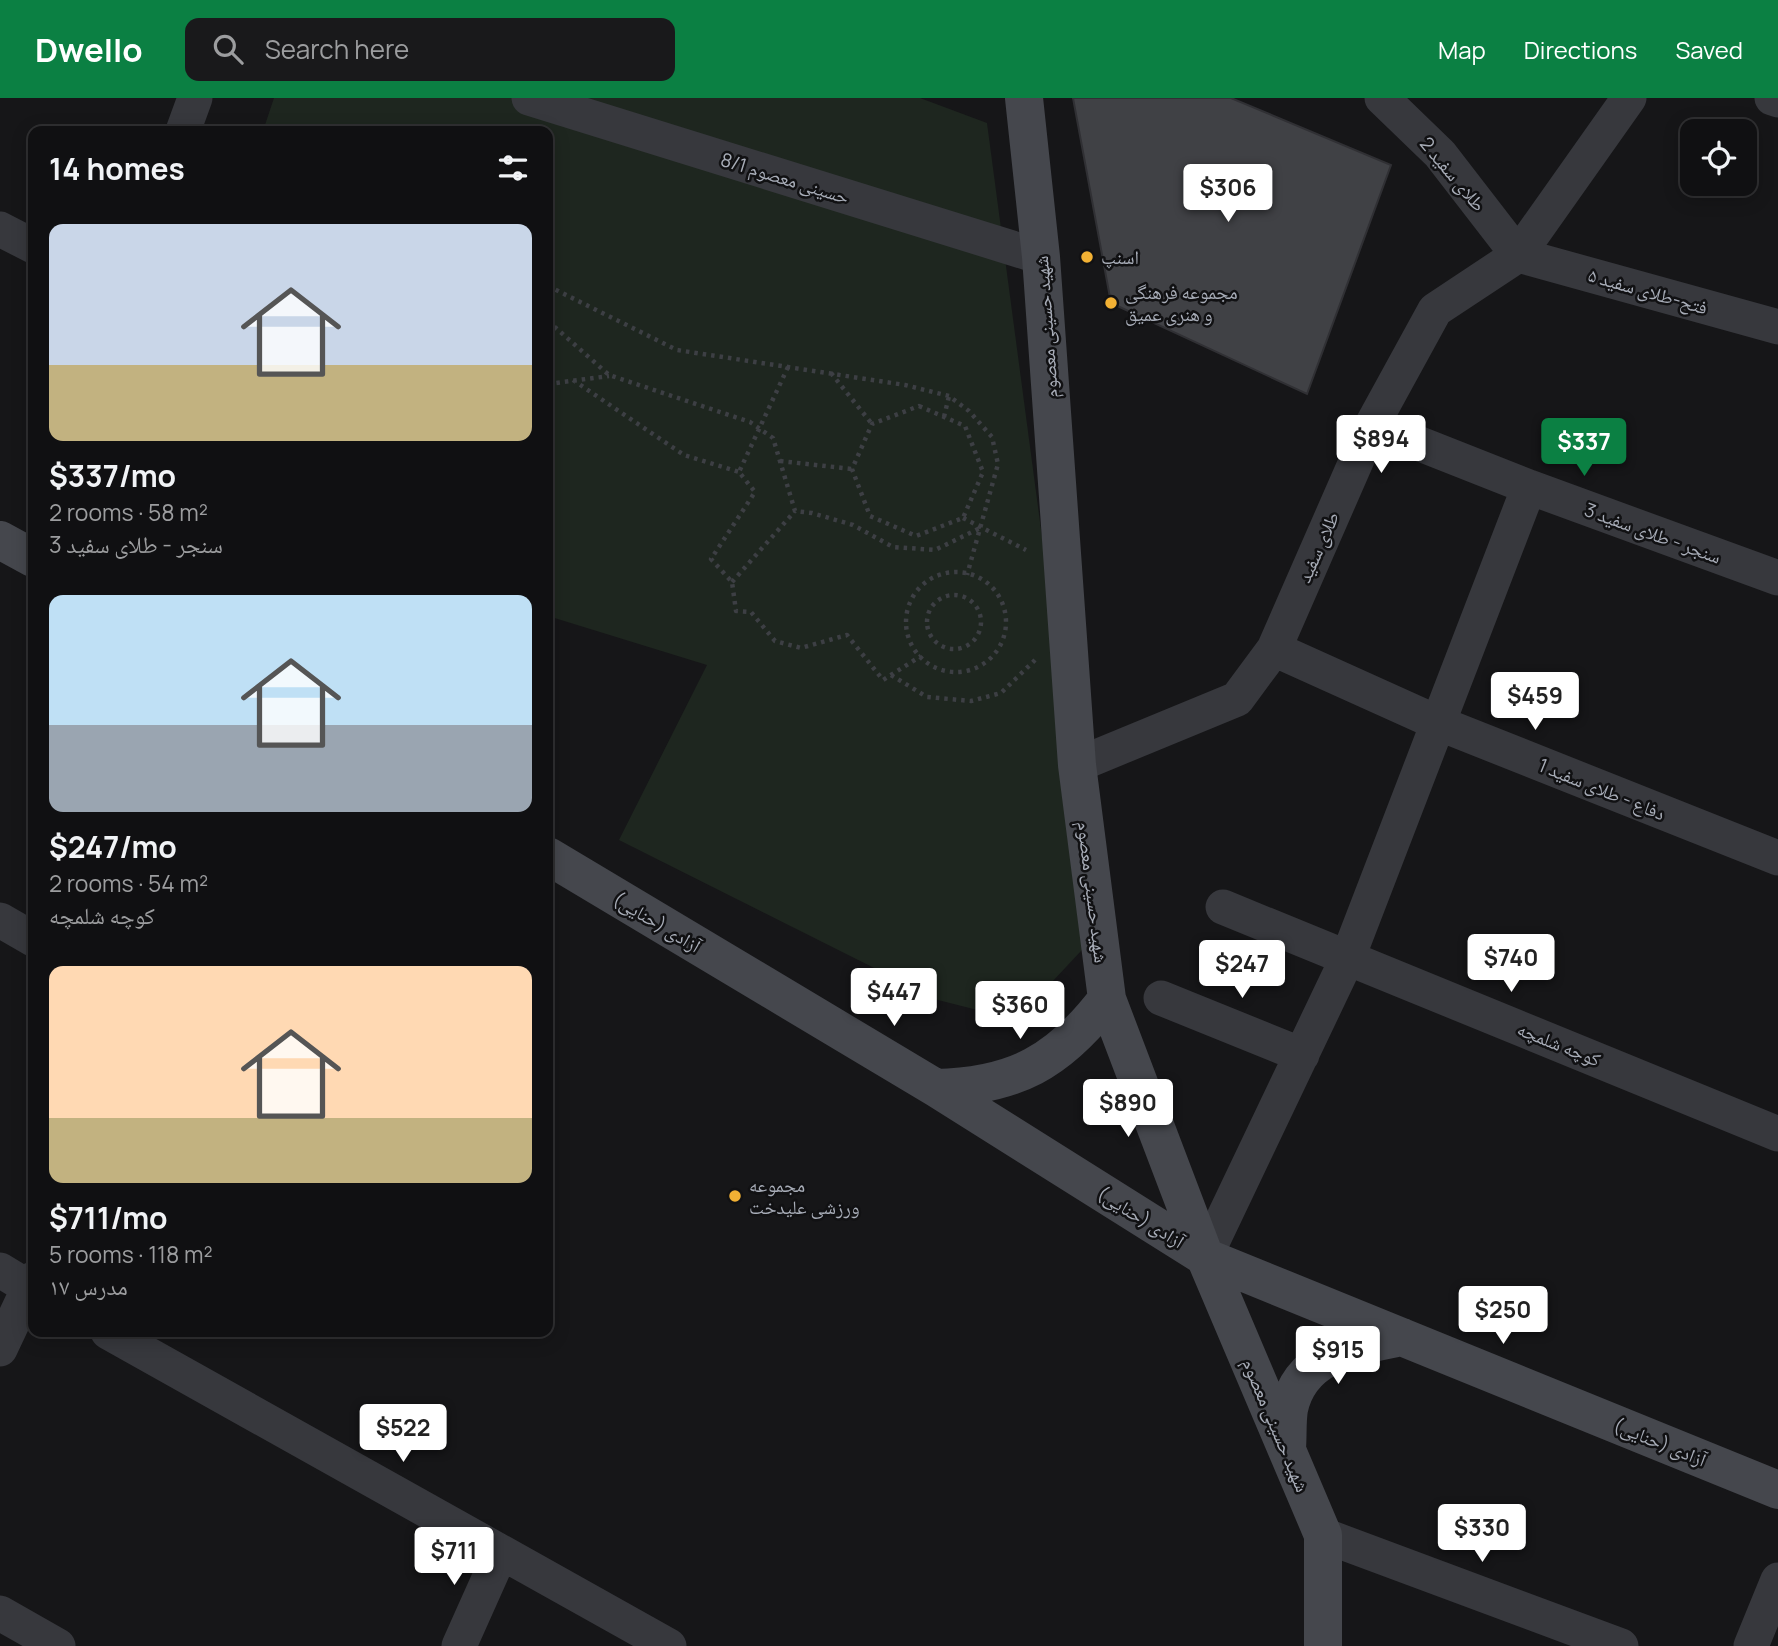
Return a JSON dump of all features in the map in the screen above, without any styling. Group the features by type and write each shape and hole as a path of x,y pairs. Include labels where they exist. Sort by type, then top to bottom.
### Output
{"main road":[{"name":"شهید حسینی معصوم","path":"1024,98 1041,257 1077,765 1107,999 1205,1257 1323,1535 1323,1646"},
{"name":"آزادی (حنایی)","path":"553,859 936,1088 1205,1257 1778,1490"},
{"path":"936,1088 970,1087 1002,1080 1034,1067 1062,1049 1087,1026 1107,999"},
{"path":"1287,1450 1289,1408 1301,1379 1329,1355 1402,1337"}],"street":[{"path":"185,126 195,98"},
{"name":"حسینی معصوم 8/1","path":"529,98 1041,257"},
{"name":"طلای سفید 2","path":"1382,98 1440,154 1518,254"},
{"name":"طلای سفید","path":"1077,765 1237,699 1274,649 1372,425 1434,310 1518,254 1629,98"},
{"path":"1772,98 1778,100"},
{"path":"0,229 28,243"},
{"name":"فتح-طلای سفید ۵","path":"1518,254 1778,327"},
{"name":"سنجر - طلای سفید 3","path":"1372,425 1529,487 1778,579"},
{"path":"1205,1257 1348,957 1529,487"},
{"name":"دفاع - طلای سفید 1","path":"1274,649 1438,723 1778,858"},
{"name":"کوچه شلمچه","path":"1223,907 1778,1134"},
{"path":"0,920 28,936"},
{"path":"1161,998 1302,1055"},
{"path":"0,1349 24,1282"},
{"path":"117,1337 669,1646"},
{"path":"1323,1535 1621,1646"},
{"path":"459,1646 501,1552"},
{"path":"1751,1646 1778,1580"},
{"path":"0,1613 58,1646"}],"path":[{"path":"553,288 677,350 905,385 948,396 969,411 992,437 998,464 967,575"},
{"path":"553,326 609,376 750,422 773,438 795,511"},
{"path":"738,472 761,429 788,367"},
{"path":"831,373 872,424"},
{"path":"553,383 609,376"},
{"path":"573,380 684,456 738,472 755,492 711,559 732,582 736,611 751,612 775,641 801,648 847,635 883,680 921,656"},
{"path":"944,416 948,396"},
{"path":"919,406 944,416 965,426 983,472 963,518 916,536 870,516 852,469 872,424 919,406"},
{"path":"780,461 852,469"},
{"path":"795,511 853,525 894,547 935,550 981,527"},
{"path":"732,582 795,511"},
{"path":"963,518 1030,552 1062,551"},
{"path":"954,571 985,579 1005,604 1006,636 989,662 959,674 928,666 921,656 908,641 907,609 924,582 954,571"},
{"path":"951,594 972,600 982,619 975,640 956,650 935,643 926,624 932,603 951,594"},
{"path":"891,675 927,697 971,701 1001,693 1036,660"}],"shaded area":[{"path":"274,98 920,98 987,123 1095,936 1052,982 1005,1017 938,1000 619,840 707,665 553,618 553,126 265,126"}],"building":[{"path":"1073,98 1231,98 1391,165 1307,394 1111,303"}],"place":[{"name":"اسنپ","path":"1087,257"},
{"name":"مجموعه فرهنگی و هنری عمیق","path":"1111,303"},
{"name":"مجموعه ورزشی علیدخت","path":"735,1196"}]}
